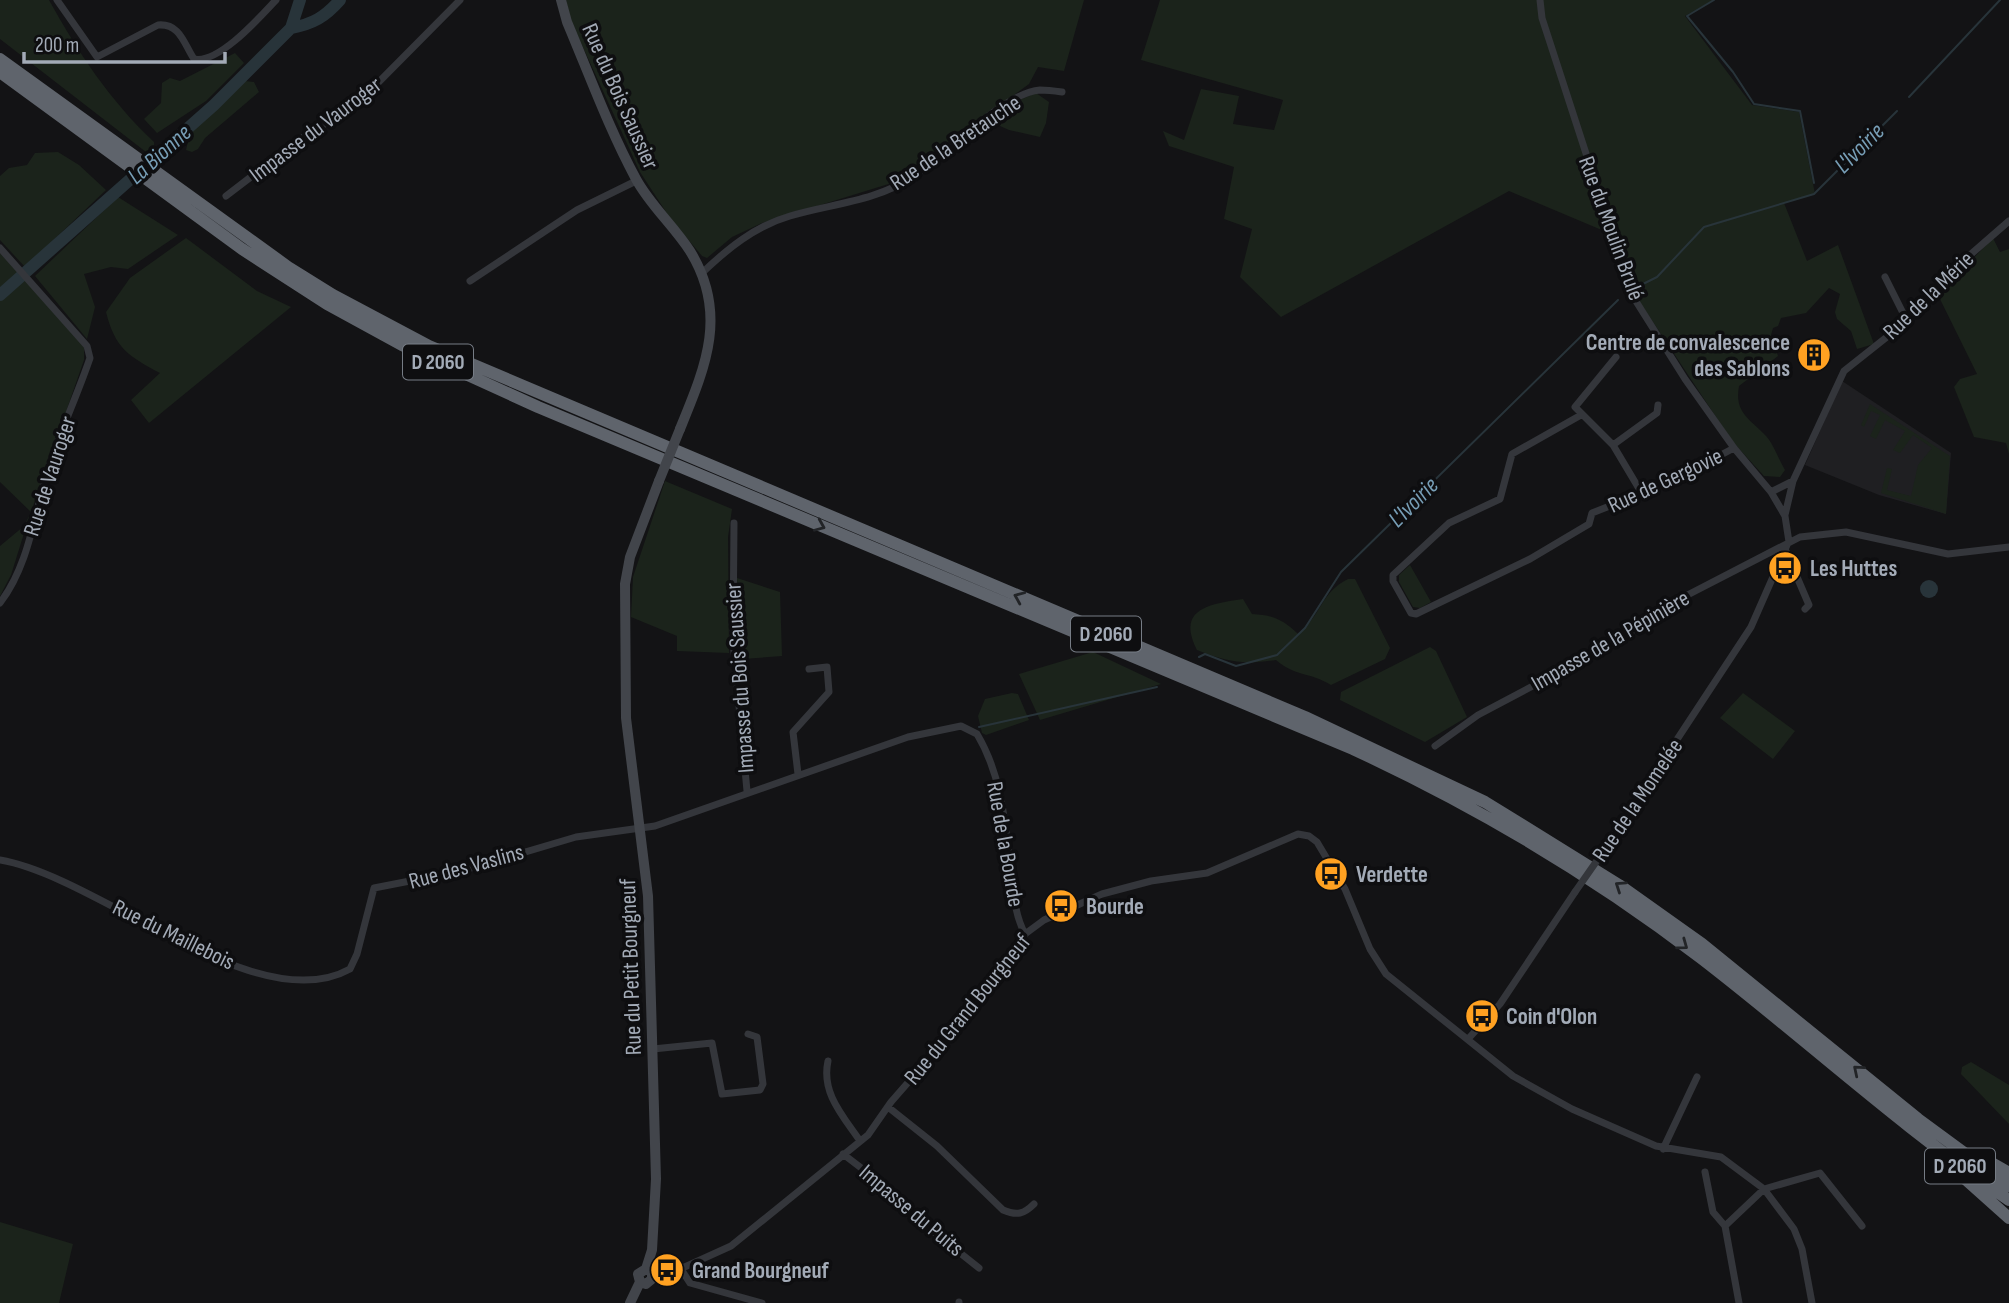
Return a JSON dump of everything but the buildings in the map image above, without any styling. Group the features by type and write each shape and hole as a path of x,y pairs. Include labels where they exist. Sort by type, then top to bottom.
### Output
{"highway":[{"name":"D 2060","path":"0,59 22,80 285,278 362,324 468,377 1353,749 1472,808 1604,889 1690,950 1913,1130 2009,1200"},
{"name":"D 2060","path":"0,72 22,80"},
{"name":"D 2060","path":"148,173 299,274 429,346 496,377 1305,718 1485,802 1619,885 1702,944 1880,1088 2009,1186"},
{"path":"1880,1088 2009,1173"},
{"path":"1913,1130 1934,1154 2009,1218"}],"street":[{"path":"59,1 97,57 167,24 177,31 194,59 203,60 230,44 276,0"},
{"name":"Impasse du Vauroger","path":"226,196 299,141 358,103 460,0"},
{"name":"Rue du Bois Saussier","path":"561,0 582,58 636,181 690,251 701,274 711,321 709,350 659,481"},
{"name":"Rue du Moulin Brulé","path":"1540,0 1542,18 1629,288 1656,335 1734,448 1771,492 1785,516 1787,545"},
{"name":"Rue de la Bretauche","path":"701,274 725,251 767,225 891,188 912,177 985,119 1026,94 1039,90 1062,92"},
{"path":"470,281 570,215 636,181"},
{"name":"Rue de la Mérie","path":"1785,516 1793,481 1844,371 1907,321 1970,255 2009,221"},
{"name":"Rue de Vauroger","path":"0,248 87,346 90,358 48,470 22,563 13,585 0,603"},
{"path":"1885,278 1907,321"},
{"path":"1616,357 1575,407 1612,445 1641,492"},
{"path":"1612,445 1657,413 1658,405"},
{"name":"Rue de Gergovie","path":"1581,415 1512,454 1500,499 1449,523 1392,578 1413,614 1530,559 1589,524 1592,513 1641,492 1668,484 1734,448"},
{"name":"Rue du Petit Bourgneuf","path":"630,1303 640,1282 638,1274 649,1272 656,1179 649,896 626,718 625,584 630,557 659,481"},
{"path":"1771,492 1793,481"},
{"name":"Impasse du Bois Saussier","path":"734,523 733,641 747,791"},
{"name":"Impasse de la Pépinière","path":"1435,746 1478,715 1614,643 1672,603 1800,537 1846,532 1948,554 2009,547"},
{"path":"1787,545 1809,605 1805,609"},
{"name":"Rue de la Momelée","path":"1469,1038 1500,1004 1751,627 1787,545"},
{"path":"642,830 798,774 793,732 829,692 827,667 808,669"},
{"name":"Rue de la Bourde","path":"798,774 878,746 941,729 961,726 977,734 1001,796 1015,905 1025,934"},
{"name":"Rue des Vaslins","path":"350,969 357,954 374,888 461,871 576,837 642,830"},
{"name":"Rue du Grand Bourgneuf","path":"649,1272 667,1275 712,1256 747,1235 860,1142 988,990 1025,934 1060,911 1084,900 1152,881 1207,873 1292,835 1301,834 1313,839 1324,854 1345,890 1370,949 1386,974 1469,1038"},
{"name":"Rue du Maillebois","path":"0,860 41,872 89,893 209,955 261,975 285,981 319,981 350,969"},
{"path":"653,1049 712,1043 722,1094 760,1090 763,1084 757,1037 748,1034"},
{"path":"1469,1038 1490,1058 1532,1089 1620,1132 1663,1149 1721,1157 1764,1189 1794,1230 1802,1249 1812,1303"},
{"path":"828,1061 825,1074 830,1097 860,1142"},
{"path":"1663,1149 1697,1077"},
{"path":"888,1107 937,1146 1003,1210 1013,1214 1026,1212 1034,1203"},
{"name":"Impasse du Puits","path":"843,1154 887,1187 891,1198 979,1268"},
{"path":"1705,1172 1713,1212 1725,1226 1739,1303"},
{"path":"1725,1226 1764,1189 1820,1173 1862,1226"},
{"path":"681,1269 690,1283 762,1303"}],"shaded area":[{"path":"0,0 49,0 96,75 123,110 154,142 154,146 146,152 0,39"},
{"path":"566,0 1084,0 1064,71 1038,67 1029,84 895,182 762,223 732,237 707,258 702,256 670,218 640,172 571,21"},
{"path":"1160,0 1713,0 1685,16 1752,105 1799,112 1815,194 1784,203 1807,261 1838,245 1874,344 1857,349 1851,331 1837,319 1835,312 1840,294 1829,288 1806,313 1781,318 1778,326 1773,328 1771,335 1778,356 1739,386 1738,395 1745,415 1774,448 1785,470 1780,477 1764,476 1732,441 1635,295 1616,236 1509,191 1281,317 1240,277 1252,229 1224,219 1234,167 1169,146 1163,131 1184,140 1201,89 1239,96 1233,124 1274,130 1283,100 1141,60"},
{"path":"235,53 244,63 206,101 157,133 144,119 161,103 162,83 170,78 180,81"},
{"path":"245,81 254,82 259,92 205,138 198,149 192,152 186,150 190,133"},
{"path":"1036,93 1049,102 1046,123 1040,137 1009,130 989,121 1015,102"},
{"path":"58,152 79,165 106,190 25,267 0,240 0,176 9,168 27,165 35,153"},
{"path":"118,197 178,235 128,269 111,267 84,274 95,307 87,339 35,276"},
{"path":"186,238 257,291 291,307 149,423 131,400 160,373 124,350 114,334 106,312 130,278"},
{"path":"1993,238 2000,252 2009,249 2009,454 2006,443 1974,437 1954,387 1960,379 1977,374 1938,295"},
{"path":"0,253 20,274 0,290"},
{"path":"24,279 84,339 84,360 31,512 0,482 0,295"},
{"path":"1842,381 1951,453 1946,514 1879,495 1805,465"},
{"path":"1870,404 1950,456 1946,514 1881,493 1887,468 1892,469 1887,490 1911,496 1918,465 1932,448 1913,435 1900,453 1893,450 1905,431 1885,420 1876,439 1870,436 1880,415 1871,411 1864,427 1861,425"},
{"path":"665,481 732,509 728,537 729,653 677,651 677,636 631,617 633,577"},
{"path":"30,514 11,575 0,596 0,546 24,526"},
{"path":"1410,565 1431,602 1420,608 1413,607 1399,582 1399,575"},
{"path":"737,578 780,592 782,656 743,659 741,652 738,652"},
{"path":"1348,579 1355,579 1390,648 1385,659 1331,685 1290,669 1276,660 1235,661 1197,650 1191,625 1193,617 1199,611 1219,603 1243,599 1252,614 1277,619 1298,634 1332,591"},
{"path":"1925,580 1933,580 1938,589 1936,596 1925,598 1920,593 1920,585"},
{"path":"1430,647 1436,651 1467,717 1425,742 1340,700 1341,692"},
{"path":"1093,652 1161,684 1040,720 1019,674"},
{"path":"1743,693 1795,731 1773,759 1720,718"},
{"path":"1018,694 1029,720 986,735 982,733 978,716 985,699"},
{"path":"1971,1062 2009,1085 2009,1124 1961,1074 1962,1067"},
{"path":"0,1222 73,1244 59,1303 0,1303"}],"waterway":[{"name":"La Bionne","path":"0,295 214,105 291,28 300,0"},
{"path":"291,28 318,19 340,0"},
{"path":"1714,0 1687,16 1733,72 1754,104 1800,111 1814,183"},
{"name":"L'Ivoirie","path":"1909,97 2000,0"},
{"name":"L'Ivoirie","path":"1643,284 1657,277 1704,227 1814,194 1897,111"},
{"name":"L'Ivoirie","path":"1199,657 1205,654 1236,666 1277,655 1305,628 1341,572 1618,300"},
{"name":"L'Ivoirie","path":"979,727 1157,687"}],"place":[{"name":"Centre de convalescence des Sablons","path":"1814,355"},
{"name":"Les Huttes","path":"1785,568"},
{"name":"Verdette","path":"1331,874"},
{"name":"Bourde","path":"1061,906"},
{"name":"Coin d'Olon","path":"1482,1016"},
{"name":"Grand Bourgneuf","path":"667,1270"}]}
